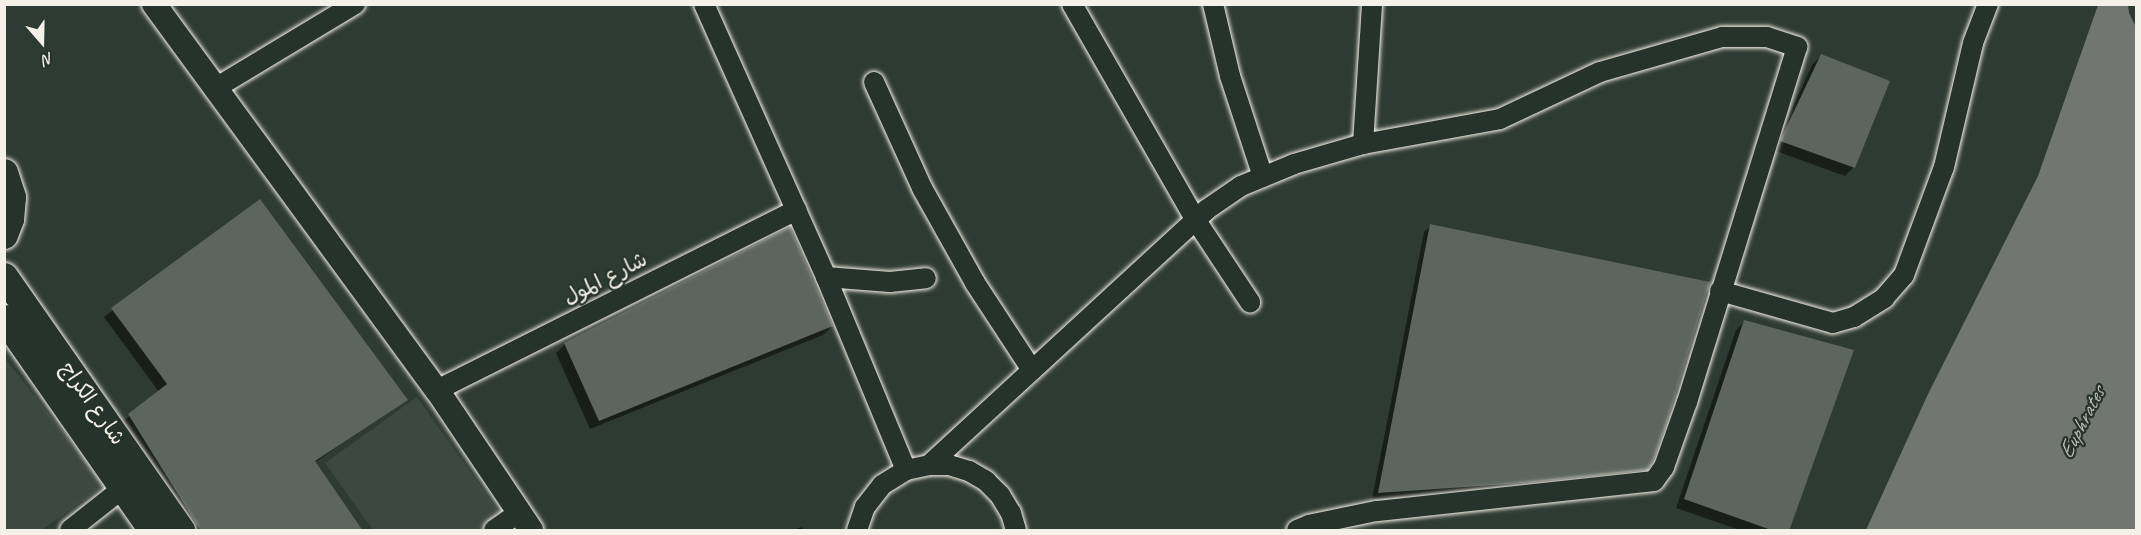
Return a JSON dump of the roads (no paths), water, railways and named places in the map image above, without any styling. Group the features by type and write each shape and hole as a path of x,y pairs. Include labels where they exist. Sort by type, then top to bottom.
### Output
{"main road":[{"path":"4,172 12,197 10,219 4,235"},
{"name":"شارع الكراج","path":"4,276 181,531"},
{"name":"شارع الكراج","path":"4,318 152,531"}],"street":[{"path":"153,4 437,390 524,522 494,531"},
{"path":"214,89 355,4"},
{"path":"704,4 826,277 906,470"},
{"path":"1072,4 1195,219 1250,302"},
{"path":"1213,4 1230,76 1263,177"},
{"path":"1363,144 1372,4"},
{"path":"1720,291 1833,323 1854,317 1884,298 1904,275 1944,167 1973,43 1988,4"},
{"path":"929,465 1195,219 1241,186 1294,164 1363,144 1500,119 1600,72 1722,37 1767,37 1797,47 1687,402 1664,467 1654,481 1376,512 1309,525 1297,531"},
{"path":"874,82 922,188 975,283 1032,370"},
{"name":"شارع المول","path":"437,390 796,210"},
{"path":"826,277 890,282 926,278"},
{"path":"857,531 865,507 882,485 906,470 929,465 959,468 986,481 1000,495 1011,513 1016,531"},
{"path":"70,531 123,488"}],"water":[{"name":"Euphrates","path":"2098,5 2128,5 2136,27 2136,530 1866,530 1928,394 2038,176"}]}
